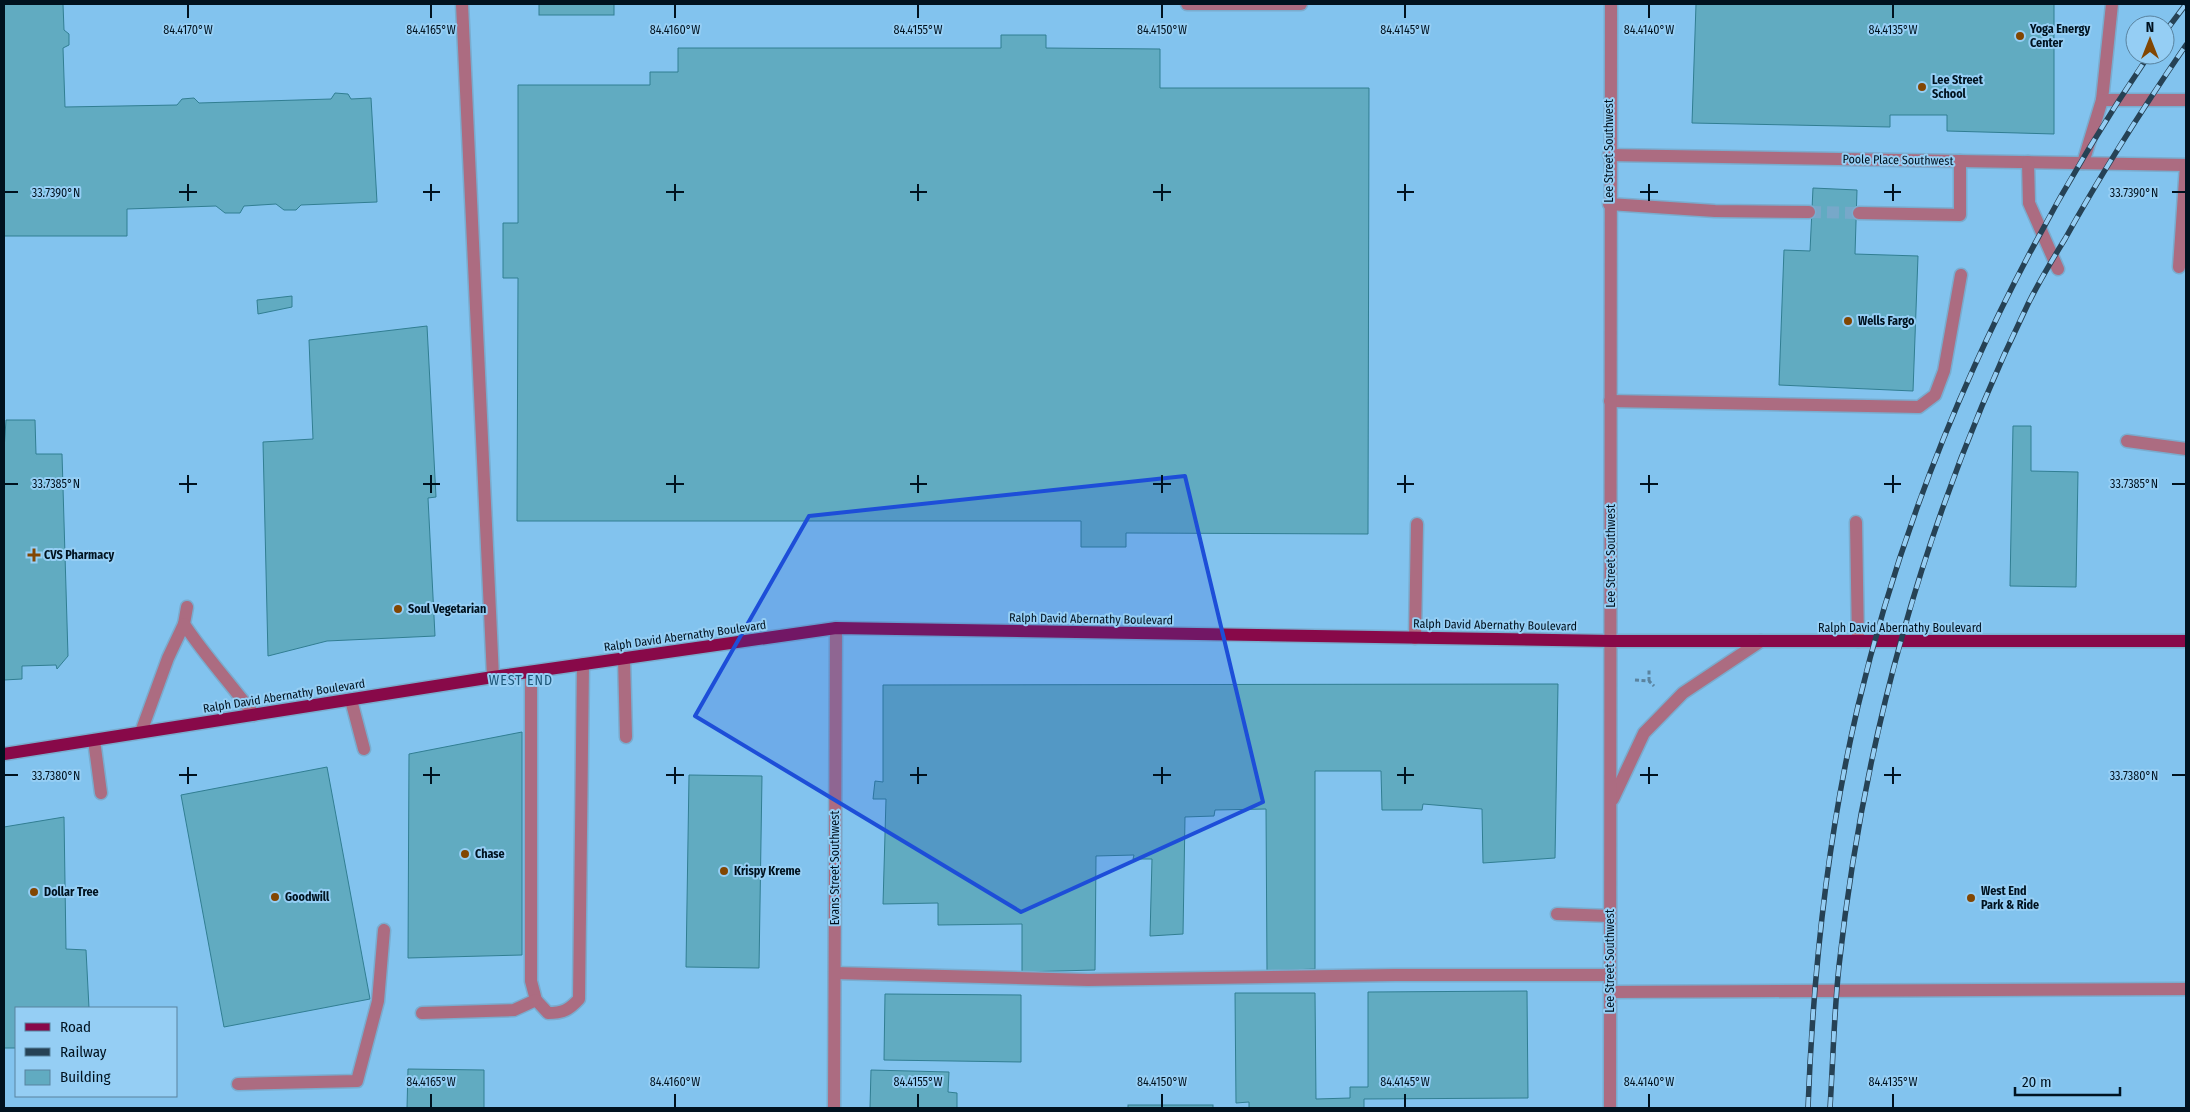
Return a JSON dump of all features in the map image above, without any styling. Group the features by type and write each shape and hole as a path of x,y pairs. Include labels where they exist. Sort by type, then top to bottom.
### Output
{"main road":[{"name":"Ralph David Abernathy Boulevard","path":"4,754 493,677 836,628 1611,641 2186,641"}],"street":[{"path":"462,4 493,677"},
{"path":"1187,4 1301,4"},
{"name":"Lee Street Southwest","path":"1610,4 1610,1108"},
{"path":"2083,163 2102,100 2112,4"},
{"path":"2102,100 2186,100"},
{"name":"Poole Place Southwest","path":"1609,155 2186,165"},
{"path":"1859,213 1960,214 1960,161"},
{"path":"2028,162 2029,203 2058,269"},
{"path":"2179,267 2186,165"},
{"path":"1609,204 1715,211 1809,212"},
{"path":"1610,400 1919,407 1935,395 1944,371 1961,275"},
{"path":"2127,441 2186,449"},
{"path":"1856,522 1858,641"},
{"path":"1415,638 1417,524"},
{"path":"141,732 168,658 184,624 187,607"},
{"path":"184,624 197,644 214,662 254,715"},
{"name":"Evans Street Southwest","path":"834,1108 836,628"},
{"path":"1610,804 1644,733 1683,693 1761,641"},
{"path":"624,658 626,738"},
{"path":"531,672 531,981 536,1000 548,1013 560,1013 571,1008 579,999 583,664"},
{"path":"350,700 364,748"},
{"path":"94,740 101,793"},
{"path":"1558,914 1610,916"},
{"path":"238,1084 357,1081 378,1001 384,930"},
{"path":"835,973 1088,980 1395,975 1610,975"},
{"path":"1610,992 2186,989"},
{"path":"422,1013 514,1010 536,1000"}],"path":[{"path":"1635,680 1648,681 1649,669"}],"highlighted area":[{"path":"1185,476 1263,802 1021,912 695,716 809,516"}],"shaded area":[{"path":"4,4 2186,4 2186,1108 4,1108"}],"building":[{"path":"4,4 63,4 64,30 69,34 69,45 63,48 65,107 177,105 182,99 194,98 199,103 331,99 335,93 348,94 351,99 371,98 377,202 301,205 296,210 284,210 276,204 244,206 240,213 225,213 216,206 127,209 127,236 4,236"},
{"path":"539,4 614,4 614,15 539,15"},
{"path":"1696,4 2054,4 2054,134 1947,131 1947,115 1890,115 1890,127 1692,123"},
{"path":"1001,35 1046,35 1046,48 1160,49 1160,88 1369,88 1368,534 1126,533 1126,547 1081,547 1081,521 517,521 518,278 503,278 503,223 518,223 518,85 650,85 650,72 678,72 678,48 1001,48"},
{"name":"Wells Fargo","path":"1813,188 1857,190 1855,254 1918,256 1913,391 1779,385 1784,250 1810,251"},
{"path":"292,296 292,307 258,314 257,300"},
{"path":"427,326 436,497 428,498 435,636 327,641 268,656 263,442 313,439 309,340"},
{"name":"CVS Pharmacy","path":"6,420 35,420 36,454 62,454 68,656 57,669 56,665 22,666 22,679 4,680 4,450"},
{"path":"2013,426 2031,426 2031,471 2078,472 2076,587 2010,586"},
{"path":"1558,684 1555,858 1483,863 1482,809 1423,804 1422,810 1382,810 1381,771 1315,771 1315,969 1267,971 1266,809 1215,810 1214,816 1185,817 1183,934 1150,936 1152,859 1133,859 1134,855 1096,856 1095,970 1022,972 1022,924 938,925 938,903 883,904 886,799 873,799 875,781 883,782 883,685"},
{"name":"Chase","path":"522,732 522,955 408,958 409,754"},
{"name":"Goodwill","path":"327,767 370,999 224,1027 181,795"},
{"name":"Krispy Kreme","path":"689,775 762,776 759,968 686,967"},
{"name":"Dollar Tree","path":"64,817 66,949 86,950 89,1007 15,1007 15,1048 4,1048 4,827"},
{"path":"1527,991 1528,1098 1364,1099 1364,1108 1249,1108 1249,1102 1236,1103 1235,993 1315,993 1316,1099 1350,1098 1350,1087 1368,1087 1368,992"},
{"path":"885,994 1021,995 1021,1062 884,1060"},
{"path":"408,1069 484,1070 484,1108 407,1108"},
{"path":"871,1070 949,1072 948,1092 957,1093 957,1108 870,1108"},
{"path":"1128,1105 1213,1105 1213,1108 1128,1108"}],"tunnel":[{"path":"1809,212 1859,213"}],"railway":[{"path":"2175,19 2186,4"},
{"path":"1830,1108 1839,966 1850,880 1865,795 1883,710 1930,544 1959,463 1992,383 2032,296 2108,165 2186,45"},
{"path":"1808,1108 1818,956 1823,906 1838,806 1858,706 1881,619 1908,534 1939,450 1974,367 2013,286 2055,207 2100,130 2142,65"}],"place":[{"name":"Yoga Energy Center","path":"2020,36"},
{"name":"Lee Street School","path":"1922,87"},
{"name":"Wells Fargo","path":"1848,321"},
{"name":"CVS Pharmacy","path":"34,555"},
{"name":"Soul Vegetarian","path":"398,609"},
{"name":"Chase","path":"465,854"},
{"name":"Krispy Kreme","path":"724,871"},
{"name":"Dollar Tree","path":"34,892"},
{"name":"Goodwill","path":"275,897"},
{"name":"West End Park & Ride","path":"1971,898"}],"district":[{"name":"WEST END","path":"521,680"}]}
